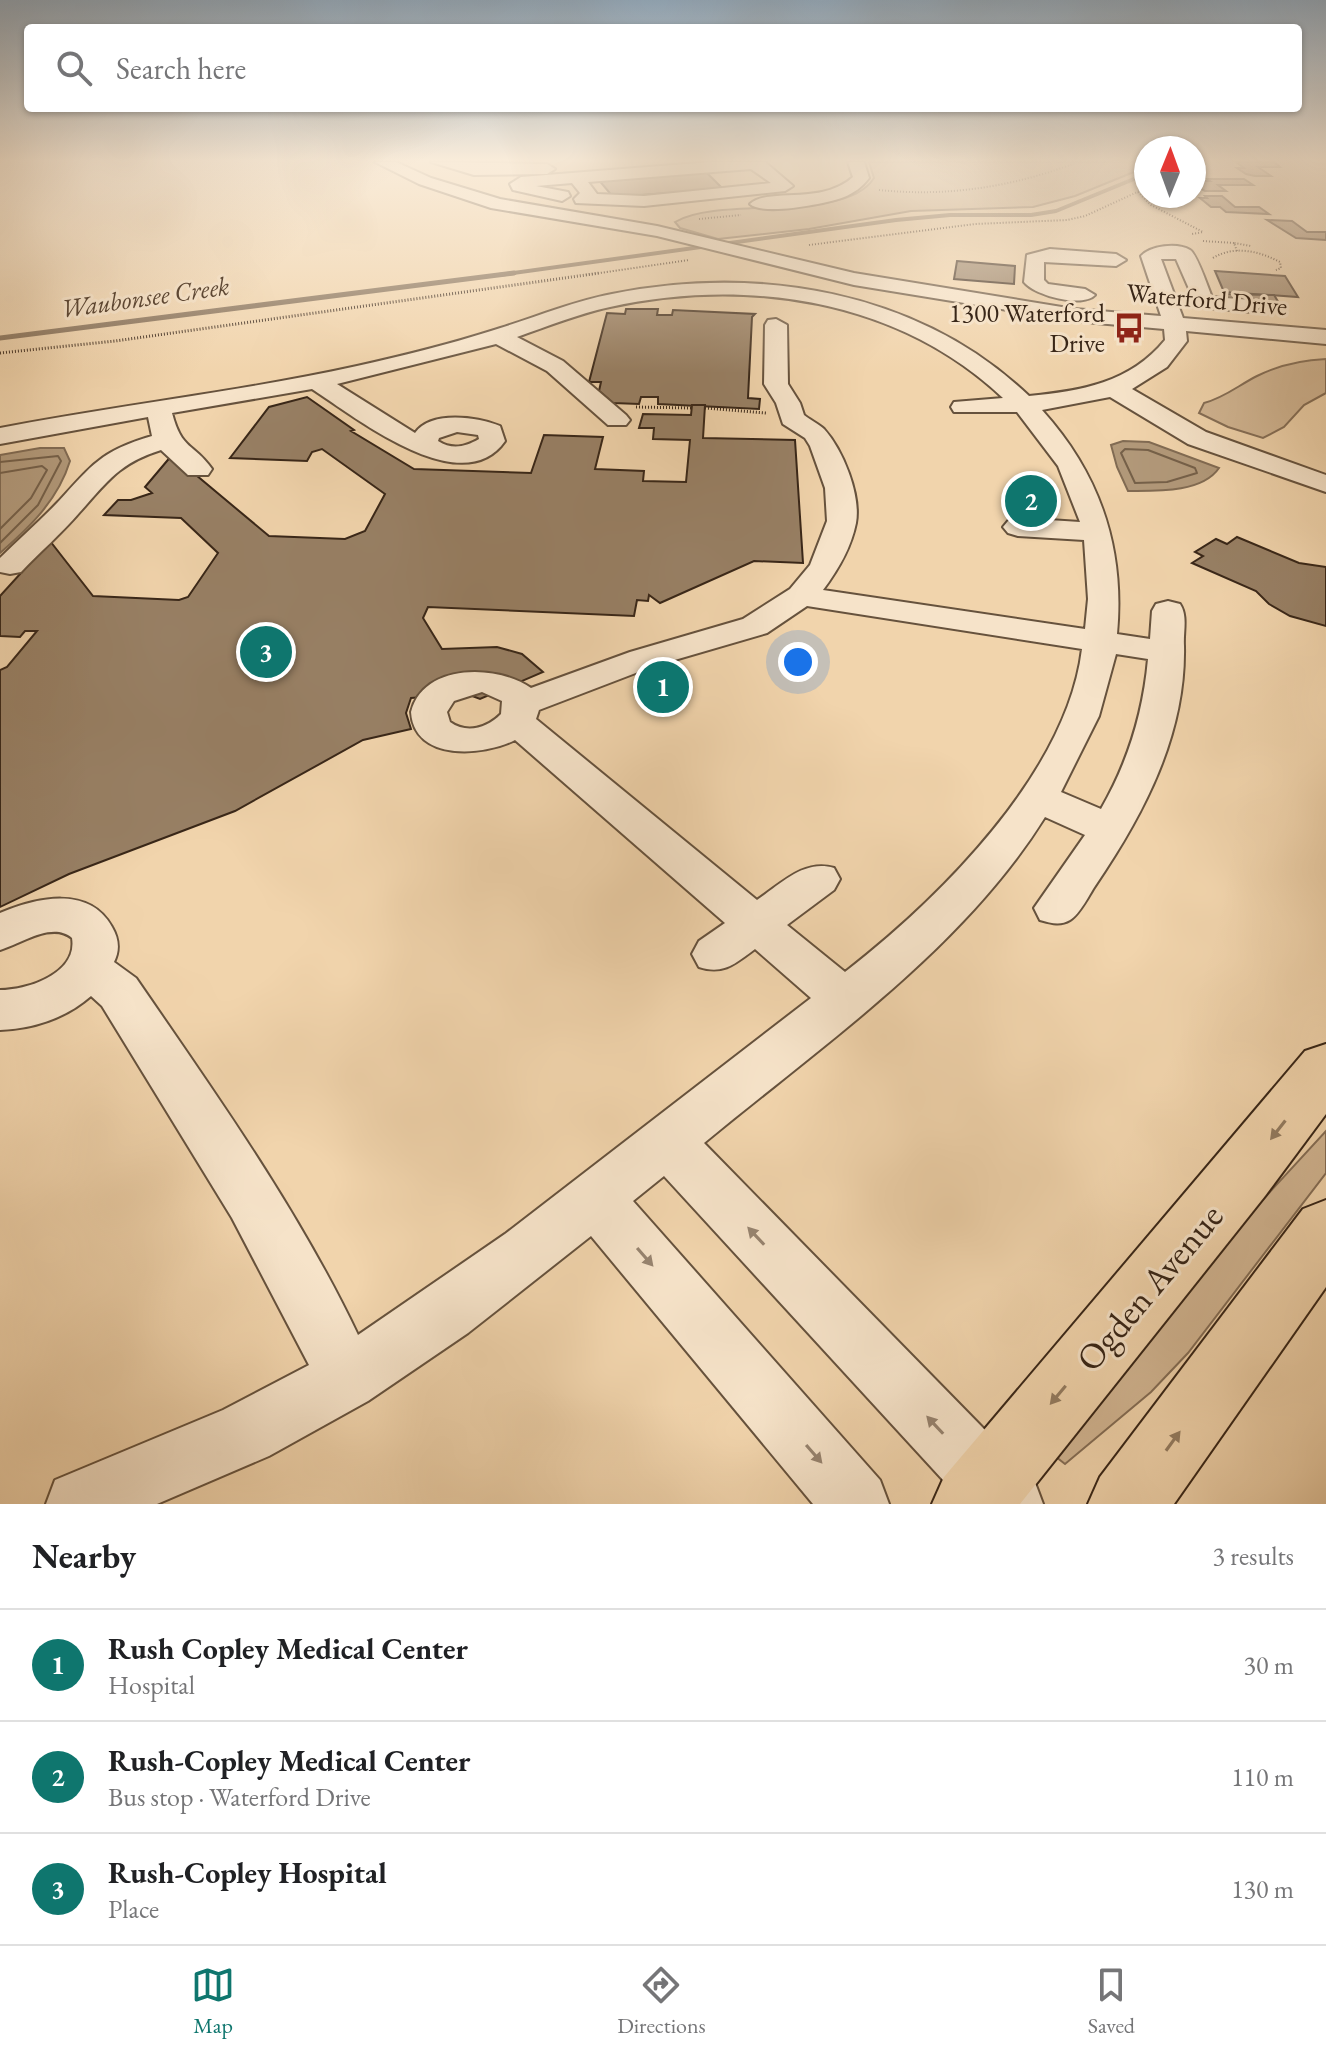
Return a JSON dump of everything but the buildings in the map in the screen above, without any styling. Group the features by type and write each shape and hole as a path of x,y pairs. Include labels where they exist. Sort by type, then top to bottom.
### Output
{"main road":[{"name":"Ogden Avenue","path":"990,1497 1326,1069"},
{"path":"1127,1504 1326,1232"}],"street":[{"name":"Waterford Drive","path":"661,232 854,279 949,297 1175,326 1326,337"},
{"path":"963,407 1024,403 1113,388 1139,378 1165,357 1176,341 1175,326 1150,256 1162,252 1184,254 1204,303"},
{"path":"1100,296 1042,289 1034,282 1034,259 1050,255 1116,260"},
{"path":"0,436 317,382 499,336 609,301 668,292 776,292 833,300 887,314 940,338 979,365 1024,403 1066,458 1082,488 1097,532 1105,581 1102,642 1076,730 1039,799 1004,846 944,913 897,957 447,1312 346,1379 246,1433 79,1504"},
{"path":"1138,299 1275,308"},
{"path":"776,325 776,384 788,403 792,419 814,433 839,488 842,521 825,567 801,596 755,626 642,659 520,713 844,999"},
{"path":"499,336 555,366 613,416"},
{"path":"906,345 940,338"},
{"path":"317,382 408,440 424,443"},
{"path":"1113,388 1197,438 1326,484"},
{"path":"159,410 166,440 198,469"},
{"path":"113,417 118,446 126,454"},
{"path":"10,565 68,508 98,472 126,454 166,440"},
{"path":"1018,527 1097,532"},
{"path":"801,596 1167,652"},
{"path":"1056,908 1096,853 1134,784 1158,719 1167,652 1168,611"},
{"path":"1039,799 1109,829"},
{"path":"715,954 819,879"},
{"path":"0,933 34,918 55,915 74,917 87,925 95,937 95,951 88,968 57,995 37,1005 0,1010"},
{"path":"88,968 119,992 142,1027 287,1258 321,1320 346,1379"},
{"path":"666,1141 990,1497"},
{"path":"594,1198 856,1504"}],"path":[{"path":"806,246 912,232"},
{"path":"1191,239 1188,234 1202,232"},
{"path":"1199,241 1251,246 1280,262 1281,268 1276,270"},
{"path":"1234,243 1237,251"},
{"path":"1250,252 1251,246"},
{"path":"1214,263 1213,258 1218,253 1266,254"},
{"path":"0,353 115,341 690,260"},
{"path":"613,416 631,406 691,408"},
{"path":"705,408 771,413"}],"shaded area":[{"path":"694,232 780,232 718,239"},
{"path":"1326,359 1326,393 1304,405 1284,427 1263,438 1228,427 1199,413 1204,403 1265,372 1290,364"},
{"path":"1326,1131 1326,1173 1188,1353 1151,1392 1065,1464 1055,1456 1257,1206"}],"water":[{"path":"1123,441 1149,442 1219,468 1202,482 1190,486 1128,491 1111,445"},
{"path":"40,448 64,448 70,461 65,475 42,512 0,553 0,455"}],"waterway":[{"name":"Waubonsee Creek","path":"508,274 808,232"},
{"name":"Waubonsee Creek","path":"508,274 514,273"},
{"name":"Waubonsee Creek","path":"0,338 508,274"},
{"name":"Waubonsee Creek","path":"499,275 508,274"}],"place":[{"name":"1300 Waterford Drive","path":"1129,328"},
{"name":"Rush-Copley Medical Center","path":"1031,501"},
{"name":"Rush-Copley Hospital","path":"266,652"},
{"name":"Rush Copley Medical Center","path":"663,687"}]}
